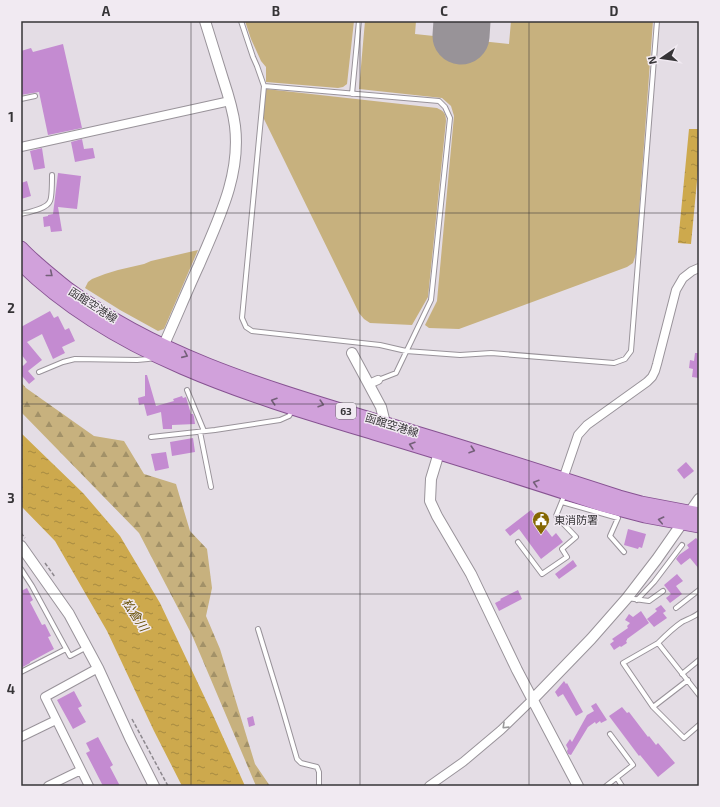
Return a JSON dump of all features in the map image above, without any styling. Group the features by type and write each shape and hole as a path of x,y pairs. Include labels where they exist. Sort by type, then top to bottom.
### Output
{"main road":[{"name":"函館空港線","path":"21,248 46,271 83,299 161,351"},
{"name":"函館空港線","path":"21,264 57,296 128,341 199,361 298,403 441,447 565,489 630,513 699,526"},
{"name":"函館空港線","path":"565,489 694,514"}],"street":[{"path":"161,351 221,214 230,188 236,157 235,126 230,101 205,21"},
{"path":"21,147 230,101"},
{"path":"565,489 578,435 587,425 643,386 652,377 657,364 676,290 683,278 699,268"},
{"path":"352,353 381,407 384,429"},
{"path":"368,384 378,380"},
{"path":"441,447 431,479 430,501 437,516 472,574 517,670 578,786"},
{"path":"429,786 463,762 500,730 533,699 591,639 627,598 682,524 694,514 699,499"},
{"path":"22,550 69,614 98,668 154,786"},
{"path":"89,786 45,697 98,668"},
{"path":"21,737 56,720"},
{"path":"48,786 81,770"}],"lane":[{"path":"241,21 252,57 264,86 242,318 246,327 252,331 380,344 406,351 460,355 491,353 614,363 625,359 631,351 657,21"},
{"path":"352,94 359,21"},
{"path":"264,86 439,101 445,107 450,118 430,300 396,373 378,380"},
{"path":"21,99 35,96"},
{"path":"21,214 47,206 50,202 52,175"},
{"path":"39,372 63,362 75,359 148,360 161,351"},
{"path":"187,390 202,431 211,487"},
{"path":"151,437 280,420 289,416 298,403"},
{"path":"518,542 542,574 567,557 562,549 576,537 556,516 565,489 618,518 610,536 624,552"},
{"path":"637,600 654,582 682,545"},
{"path":"21,570 32,586 70,656 87,647"},
{"path":"676,608 699,590"},
{"path":"627,598 649,601 663,592"},
{"path":"699,613 678,626 658,643 623,663 653,707 684,738 699,725"},
{"path":"258,630 297,758 301,763 317,767 319,772 319,786"},
{"path":"658,643 699,695"},
{"path":"21,672 66,649"},
{"path":"682,674 699,660"},
{"path":"653,707 688,680"},
{"path":"606,786 633,766 610,734"},
{"path":"616,778 622,786"}],"green space":[{"path":"245,21 354,21 347,84 338,88 266,82 266,67 261,61"},
{"path":"365,21 416,21 415,34 509,44 511,21 653,21 636,254 633,263 627,267 459,329 429,328 425,325 437,301 454,116 451,106 442,98 359,89"},
{"path":"266,89 437,108 446,116 428,297 412,325 370,323 359,313 263,117"},
{"path":"198,250 164,329 158,331 85,288 88,282 92,279 105,274"},
{"path":"21,382 26,388 94,436 124,441 144,474 176,484 190,531 207,549 212,588 206,616 220,649 255,764 270,786 256,786 192,635 139,533 21,412"}],"water":[{"path":"689,129 699,129 699,160 691,244 678,243"},
{"name":"松倉川","path":"21,433 83,493 120,536 160,603 245,786 182,786 154,731 107,631 55,541 21,506"}],"building":[{"path":"63,44 82,128 48,135 39,92 21,95 21,51 31,48 33,52"},
{"path":"82,139 84,149 93,148 95,158 75,162 71,142"},
{"path":"42,148 45,168 34,170 30,151"},
{"path":"58,173 81,176 77,209 58,207 62,231 51,232 50,226 44,227 43,217 53,214"},
{"path":"27,181 31,196 21,199 21,183"},
{"path":"50,311 54,318 58,316 65,330 69,328 75,341 62,347 65,353 53,359 42,334 27,342 42,360 28,371 35,379 29,384 22,376 21,377 21,364 23,366 27,362 21,354 21,327"},
{"path":"695,353 699,353 699,378 692,377 693,369 689,368 690,360 694,361"},
{"path":"145,375 147,375 156,406 174,401 173,399 182,396 183,398 186,397 191,414 193,414 194,417 195,424 172,425 172,429 163,429 161,412 147,416 144,404 139,405 138,398 145,396"},
{"path":"193,438 195,452 172,456 170,442"},
{"path":"166,452 169,468 155,471 151,454"},
{"path":"686,462 694,471 684,479 677,470"},
{"path":"531,510 552,537 556,533 563,542 541,559 519,529 510,536 505,530"},
{"path":"628,529 646,534 642,548 639,547 638,549 624,545"},
{"path":"696,538 699,541 699,569 690,558 681,565 676,559 689,548 687,545"},
{"path":"573,560 577,566 559,579 555,574"},
{"path":"677,574 683,581 676,586 682,594 670,603 666,598 671,594 664,585"},
{"path":"27,588 33,600 30,602 42,625 45,624 51,636 48,637 54,649 21,668 21,591"},
{"path":"518,590 522,599 499,611 495,603"},
{"path":"661,605 666,611 663,613 667,618 654,627 647,619 657,611 655,609"},
{"path":"641,611 649,623 627,639 627,643 614,650 610,644 614,641 612,639 628,628 627,626 630,623 625,620 629,614 633,617"},
{"path":"564,681 566,684 567,683 583,712 576,716 563,694 558,697 555,692"},
{"path":"74,691 82,706 78,708 86,722 73,729 57,700"},
{"path":"596,703 607,720 601,723 600,721 596,724 595,722 588,727 571,755 568,754 566,745 570,739 572,742 587,715 594,711 591,706"},
{"path":"622,707 627,713 629,712 648,737 649,736 656,745 658,743 675,763 658,777 640,755 639,756 609,716"},
{"path":"253,716 255,725 249,727 247,718"},
{"path":"98,737 113,765 110,767 120,786 103,786 86,753 90,751 86,743"}],"runway":[{"path":"461,36 462,21"}],"place":[{"name":"東消防署","path":"541,535"}]}
